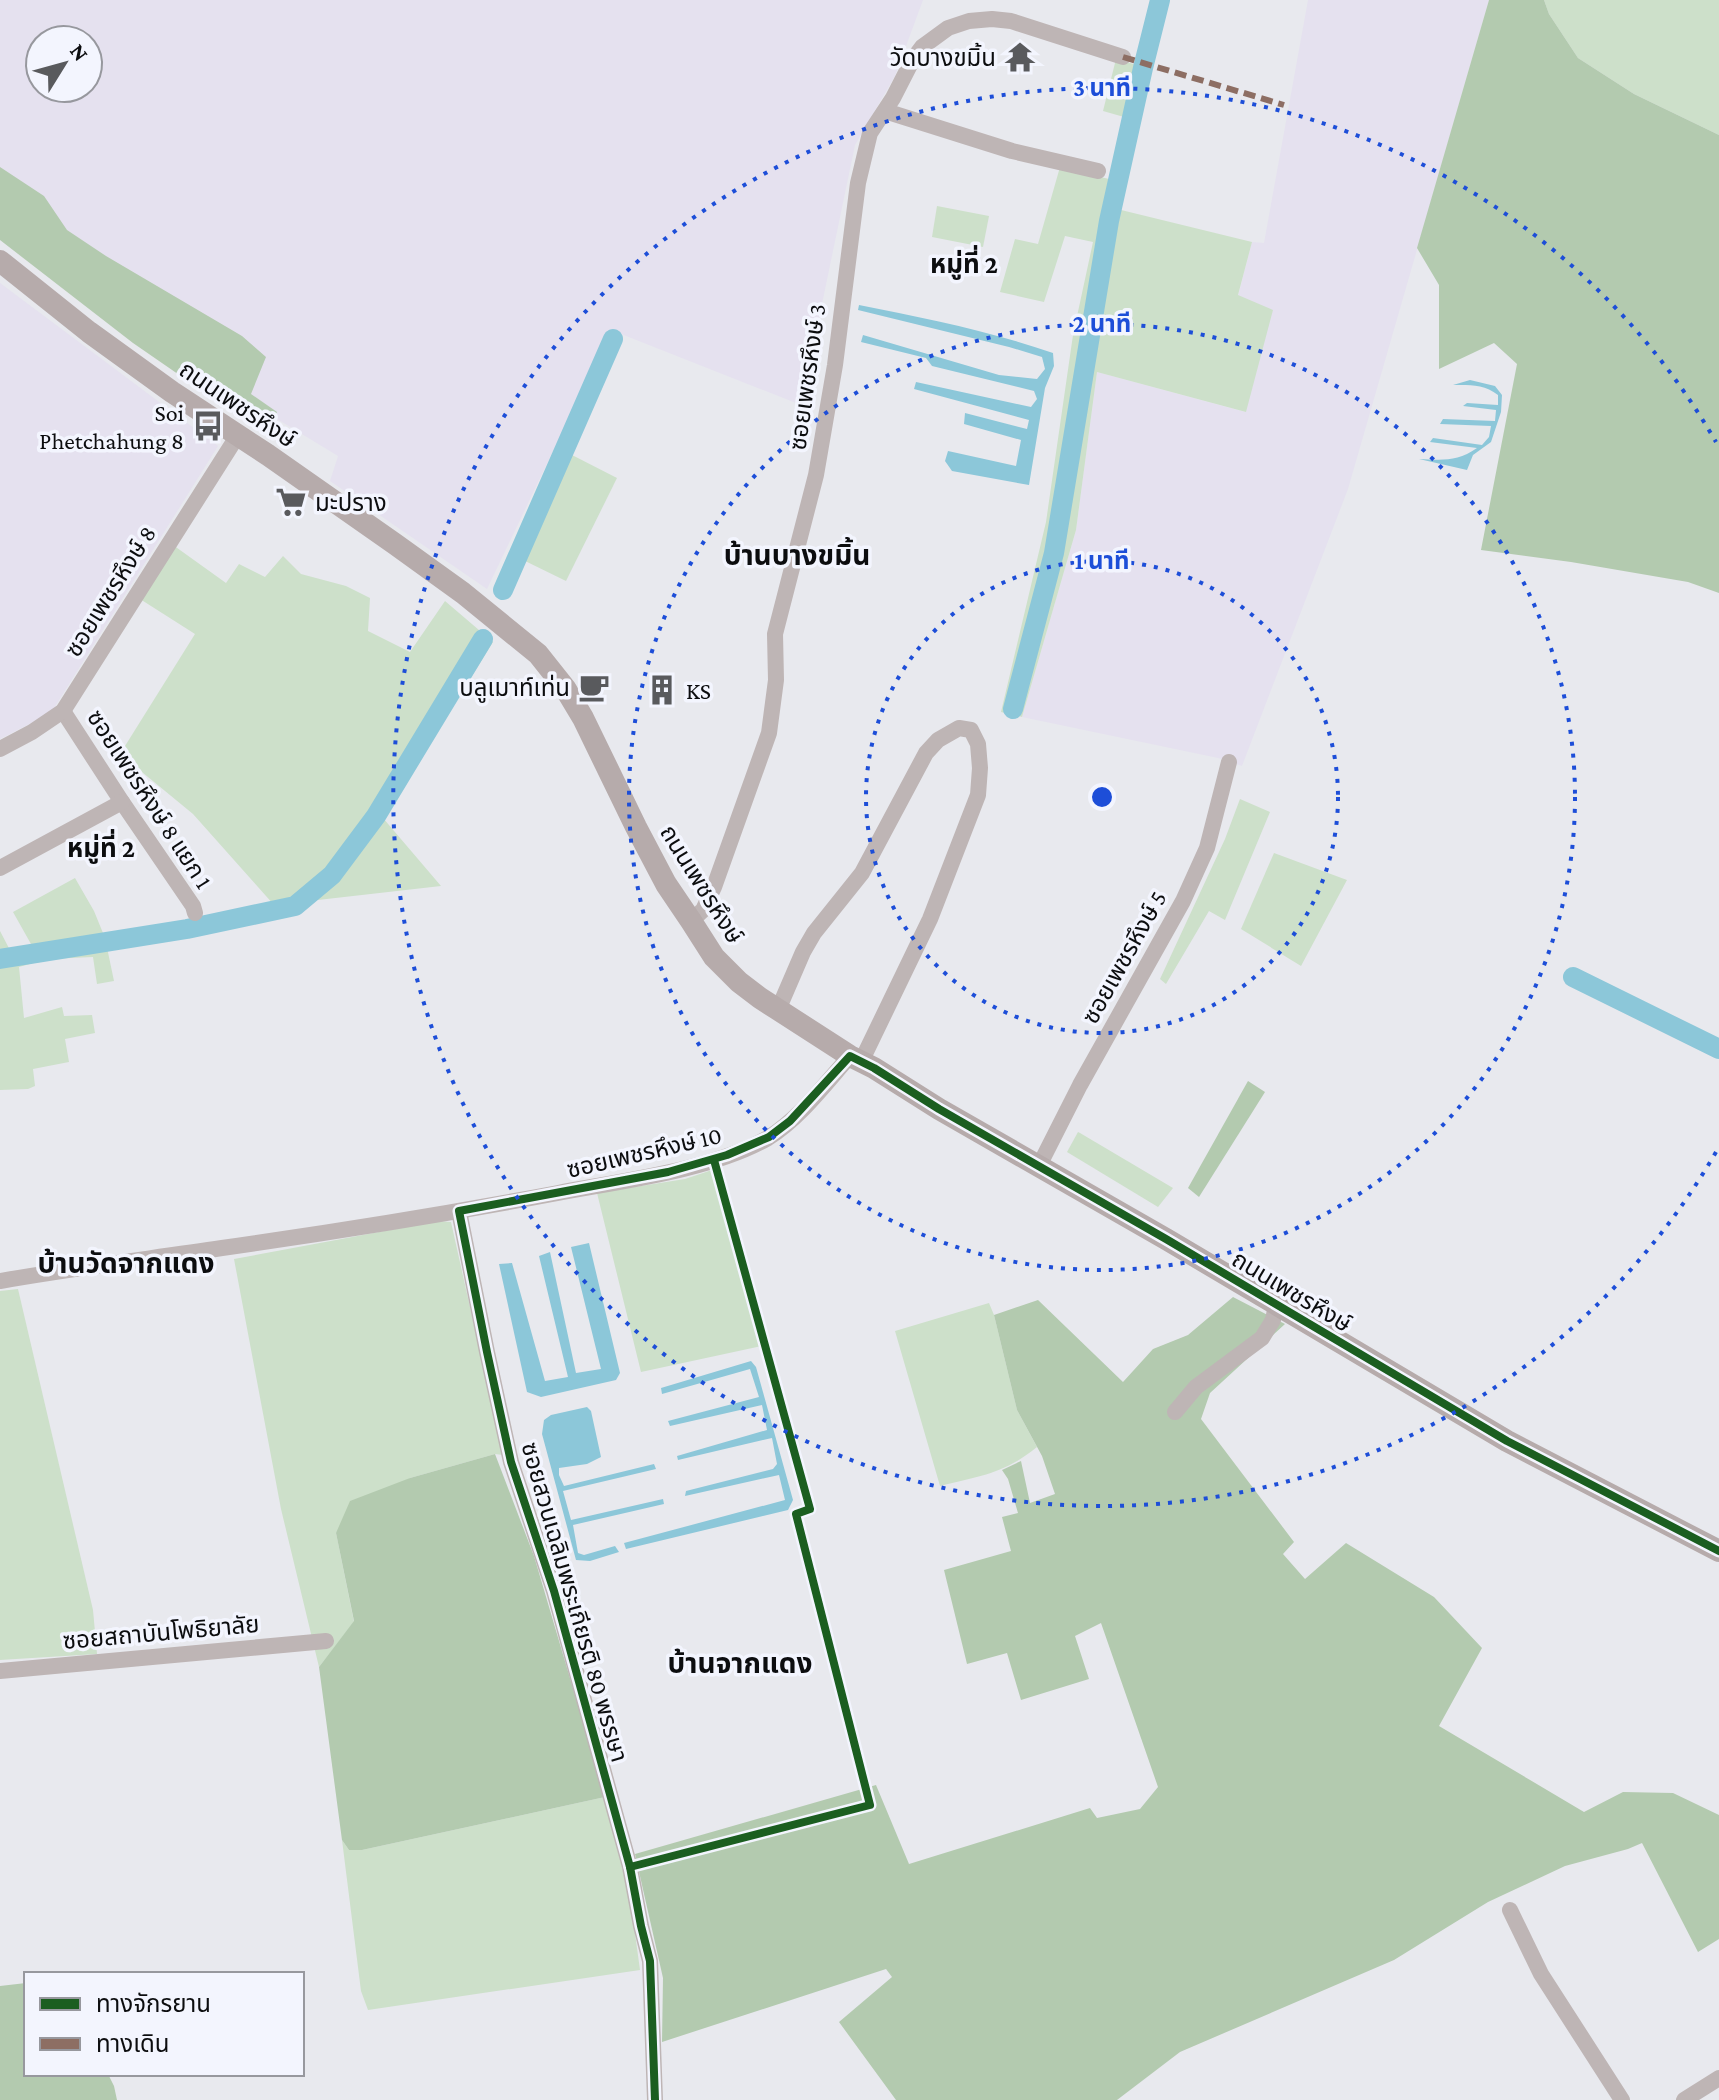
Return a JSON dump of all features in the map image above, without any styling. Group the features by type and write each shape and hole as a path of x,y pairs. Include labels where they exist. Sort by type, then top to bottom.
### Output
{"main road":[{"name":"ถนนเพชรหึงษ์","path":"0,261 89,332 172,392 463,593 538,654 565,688 583,718 666,884 714,957 739,982 856,1059 1507,1441 1719,1551"}],"street":[{"name":"ซอยเพชรหึงษ์ 3","path":"691,921 703,910 714,887 769,733 776,680 775,634 816,475 835,365 858,183 870,133 922,47 948,28 969,21 1011,21 1123,57"},
{"path":"885,111 1012,151 1098,171"},
{"name":"ซอยเพชรหึงษ์ 8","path":"0,749 63,711 238,435"},
{"name":"ซอยเพชรหึงษ์ 8 แยก 1","path":"63,711 195,913"},
{"name":"ซอยเพชรหึงษ์ 10","path":"0,1281 348,1230 668,1172 727,1155 769,1137 856,1059 930,919 978,795 978,744 971,730 959,728 938,740 926,753 862,873 814,933 803,952 778,1010"},
{"name":"ซอยเพชรหึงษ์ 5","path":"1039,1166 1080,1085 1188,891 1207,848 1229,762"},
{"path":"0,868 122,802"},
{"name":"ซอยสวนเฉลิมพระเกียรติ 80 พรรษา","path":"459,1211 511,1462 554,1591 630,1867 650,1961 655,2100"},
{"path":"1175,1412 1196,1387 1262,1338 1273,1320 1276,1305"},
{"name":"ซอยสถาบันโพธิยาลัย","path":"0,1671 326,1641"},
{"path":"1510,1910 1541,1974 1622,2100"},
{"path":"1684,2100 1719,2078"}],"shaded area":[{"path":"0,0 923,0 895,76 855,145 801,405 611,330 487,589 330,481 338,456 259,408 0,215"},
{"path":"1308,0 1489,0 1348,489 1242,766 1218,758 1022,717 1076,530 1097,372 1245,412 1238,296 1252,242 1264,243"},
{"path":"0,283 218,446 51,713 0,739"}],"green space":[{"path":"1489,0 1544,0 1549,14 1578,58 1634,94 1719,135 1719,593 1688,582 1481,550 1517,364 1494,343 1439,369 1439,285 1417,248"},
{"path":"1544,0 1719,0 1719,135 1634,94 1578,58 1549,14"},
{"path":"1141,46 1152,51 1117,209 1252,242 1238,295 1273,310 1246,412 1097,372 1076,530 1022,717 1001,712 1046,522 1073,335 1093,242 1065,236 1044,302 1000,292 1015,239 1038,244 1060,167 1109,179 1124,117 1103,111 1116,59 1137,65"},
{"path":"0,167 44,196 67,230 242,336 266,357 251,394 277,412 270,425 259,430 133,343 0,240"},
{"path":"937,206 989,216 983,247 932,237"},
{"path":"572,455 617,478 566,581 521,559"},
{"path":"173,545 226,583 239,564 265,577 283,556 301,574 346,586 370,598 368,631 410,652 445,601 493,642 383,818 441,886 274,905 193,814 120,754 195,634 140,599"},
{"path":"1240,799 1270,812 1225,920 1209,911 1166,984 1160,979 1225,839"},
{"path":"1274,853 1347,880 1301,966 1241,929"},
{"path":"75,878 105,938 114,981 97,984 93,957 48,959 19,967 24,1018 62,1007 64,1016 92,1015 95,1033 65,1039 69,1062 33,1069 35,1086 0,1090 0,931 12,954 31,944 13,912"},
{"path":"1248,1081 1265,1092 1199,1197 1188,1188"},
{"path":"1078,1132 1173,1188 1158,1207 1067,1152"},
{"path":"715,1169 766,1345 641,1372 597,1193 685,1179"},
{"path":"438,1221 451,1222 503,1455 495,1454 410,1478 336,1533 354,1622 319,1667 281,1509 234,1259"},
{"path":"18,1289 93,1610 97,1654 0,1660 0,1291"},
{"path":"1233,1297 1285,1324 1210,1393 1201,1419 1294,1542 1283,1554 1305,1579 1346,1543 1434,1597 1482,1648 1439,1726 1584,1812 1623,1792 1673,1793 1719,1815 1719,1939 1698,1952 1642,1843 1565,1866 1488,1902 1394,1960 1180,2052 1117,2100 896,2100 839,2022 892,1977 886,1969 662,2042 663,1978 635,1854 876,1785 909,1864 1090,1808 1097,1818 1140,1809 1158,1787 1101,1623 1075,1636 1089,1679 1021,1700 1007,1653 967,1664 944,1570 1011,1551 1002,1517 1018,1513 1008,1479 1002,1470 1021,1461 1030,1503 1055,1494 1042,1456 1017,1410 994,1315 1038,1300 1123,1382 1153,1349 1188,1335"},
{"path":"989,1303 1017,1410 1037,1447 1002,1469 940,1486 895,1331"},
{"path":"495,1454 534,1556 605,1797 362,1850 349,1850 342,1840 319,1667 354,1621 336,1533 350,1501 410,1478"},
{"path":"605,1797 631,1904 640,1970 368,2010 361,1991 342,1840 349,1850 362,1850"},
{"path":"24,1983 24,2076 109,2076 117,2100 0,2100 0,1986"}],"water":[{"path":"859,305 981,332 1053,353 1054,366 1045,388 1029,485 952,471 945,461 948,451 1016,466 1021,440 964,424 965,413 1027,429 1029,420 914,389 916,382 1031,407 1037,399 1034,391 932,366 926,358 861,342 863,335 999,375 1037,379 1045,369 1042,357 858,310"},
{"path":"1470,380 1495,386 1502,395 1501,412 1491,442 1473,455 1467,470 1419,459 1456,458 1477,448 1430,442 1433,438 1482,445 1489,437 1491,426 1440,424 1443,419 1495,421 1496,410 1463,406 1467,403 1498,405 1498,395 1487,389 1453,385"},
{"path":"589,1243 620,1373 616,1380 541,1397 527,1392 499,1264 512,1263 545,1381 568,1377 539,1256 550,1252 576,1373 601,1369 571,1247"},
{"path":"751,1361 756,1367 793,1500 788,1510 626,1549 624,1543 785,1500 779,1475 685,1496 686,1491 773,1469 777,1464 772,1438 678,1460 677,1456 767,1430 762,1405 670,1426 668,1421 759,1397 750,1369 662,1394 661,1388"},
{"path":"587,1407 591,1411 601,1457 587,1464 559,1468 564,1486 654,1464 656,1469 563,1491 571,1520 663,1499 664,1504 573,1525 578,1553 584,1555 615,1546 619,1552 590,1561 576,1560 542,1434 544,1420 551,1415"}],"waterway":[{"path":"1013,709 1054,553 1109,221 1160,0"},
{"path":"503,590 613,339"},
{"path":"0,959 187,929 295,906 332,875 376,816 483,639"},
{"path":"1573,977 1719,1049"}],"marked path":[{"path":"1123,57 1284,105"}],"cycle path":[{"path":"655,2100 650,1961 630,1867 554,1591 511,1462 459,1211 668,1172 727,1155 769,1137 790,1121 850,1056 1507,1441 1719,1551"},
{"path":"630,1867 870,1805 796,1514 810,1509 714,1160"}],"place":[{"name":"วัดบางขมิ้น","path":"1020,57"},
{"name":"Soi Phetchahung 8","path":"208,426"},
{"name":"มะปราง","path":"291,502"},
{"name":"บลูเมาท์เท่น","path":"594,687"},
{"name":"KS","path":"662,690"}],"district":[{"name":"หมู่ที่ 2","path":"964,264"},
{"name":"บ้านบางขมิ้น","path":"797,555"},
{"name":"หมู่ที่ 2","path":"101,848"},
{"name":"บ้านวัดจากแดง","path":"126,1263"},
{"name":"บ้านจากแดง","path":"740,1663"}]}
